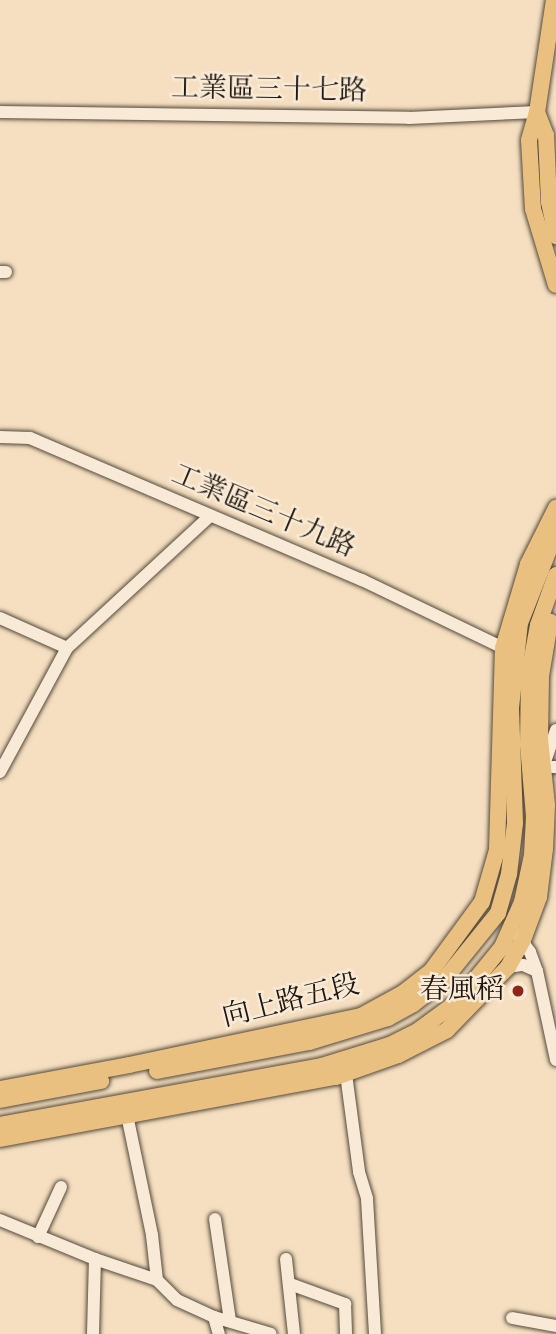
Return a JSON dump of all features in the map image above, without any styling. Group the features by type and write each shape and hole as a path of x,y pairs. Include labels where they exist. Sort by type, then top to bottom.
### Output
{"main road":[{"path":"554,0 537,112 528,140 533,209 556,285"},
{"path":"537,112 546,135 549,202 556,236"},
{"name":"向上路五段","path":"0,1088 142,1063 361,1016 403,993 432,970 482,902 498,840 499,691 503,648 527,564 556,509"},
{"name":"向上路五段","path":"0,1100 309,1042 362,1028 413,1004 443,981 498,913 514,842 511,708 520,623 556,532"},
{"path":"0,1139 346,1074 398,1055 447,1030 508,967 517,935 532,855 534,816 528,745 529,674 538,625 556,575"},
{"path":"0,1125 322,1066 369,1054 419,1030 457,1002 502,947 517,935 539,897 545,849 549,767 541,676 548,628 556,605"}],"street":[{"name":"工業區三十七路","path":"0,113 409,118 537,112"},
{"name":"工業區三十九路","path":"0,437 30,438 362,580 503,648"},
{"path":"0,772 68,648 210,516"},
{"path":"0,618 68,648"},
{"path":"549,767 556,730"},
{"path":"482,902 498,913 517,935 537,971 556,1060"},
{"path":"508,967 523,965 537,971"},
{"path":"346,1074 359,1172 367,1199 375,1334"},
{"path":"127,1115 152,1235 157,1280"},
{"path":"38,1237 61,1187"},
{"path":"215,1219 230,1320"},
{"path":"0,1220 95,1259 157,1280 177,1300 214,1317 271,1334"},
{"path":"93,1334 95,1259"},
{"path":"286,1259 294,1334"},
{"path":"290,1284 345,1304 346,1334"},
{"path":"214,1317 219,1334"},
{"path":"512,1318 556,1326"}],"place":[{"name":"春風稻","path":"518,991"}]}
